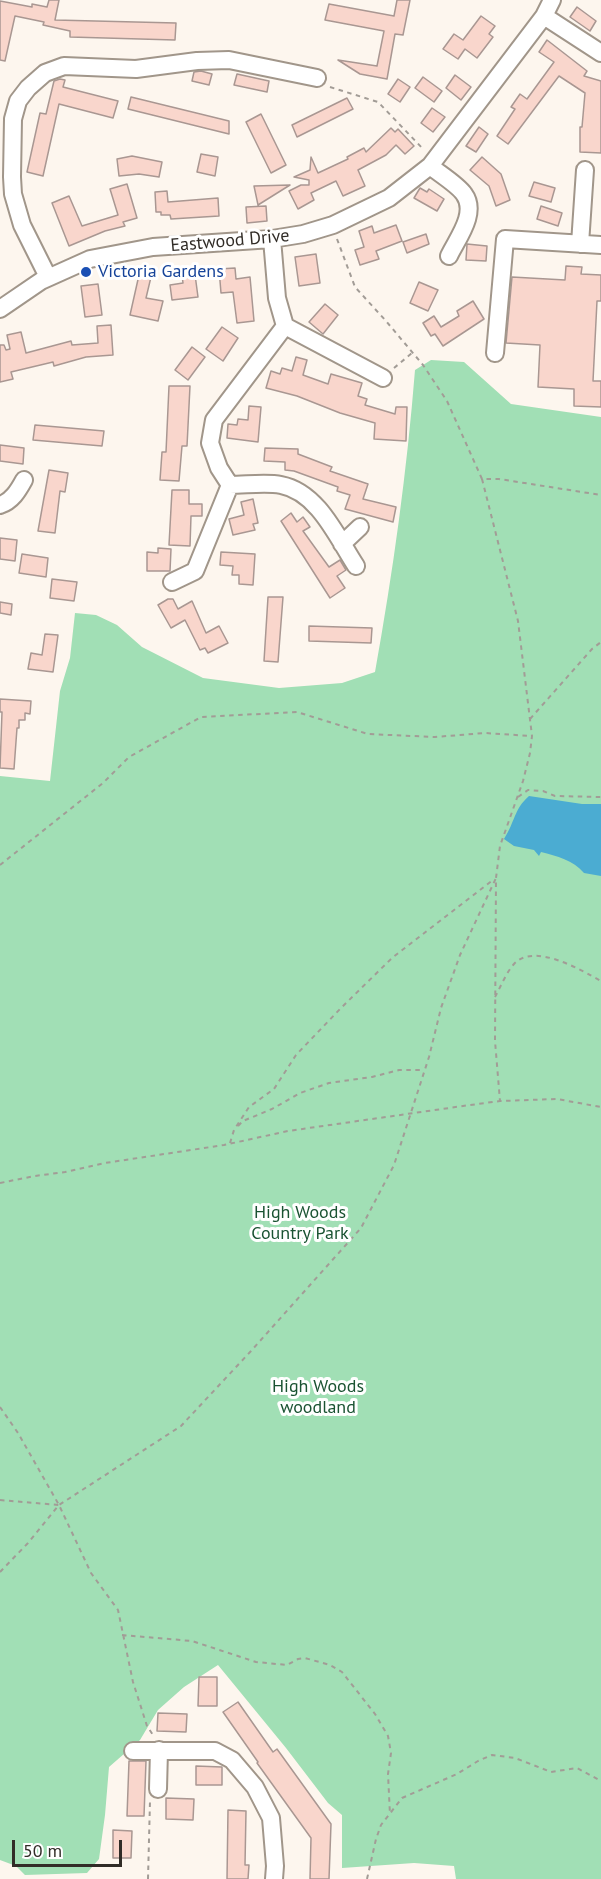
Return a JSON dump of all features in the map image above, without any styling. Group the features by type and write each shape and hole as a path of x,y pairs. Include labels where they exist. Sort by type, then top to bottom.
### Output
{"street":[{"name":"Eastwood Drive","path":"0,309 48,278 90,259 153,247 272,239 303,234 333,225 389,198 432,164 544,15 552,0"},
{"path":"544,15 601,53"},
{"path":"48,278 22,225 13,194 12,177 13,119 18,101 28,88 45,73 64,66 136,69 197,61 228,60 317,78"},
{"path":"432,164 464,193 469,205 469,216 448,256"},
{"path":"580,244 585,170"},
{"path":"272,239 277,298 285,326 361,361 383,378"},
{"path":"495,353 505,239 601,245"},
{"path":"230,485 219,468 210,443 214,420 285,326"},
{"path":"0,505 8,502 24,480"},
{"path":"230,485 280,484 298,490 321,511 356,566"},
{"path":"172,582 200,576 230,485"},
{"path":"342,544 360,527"},
{"path":"158,1789 159,1750"},
{"path":"133,1751 215,1751 232,1760 255,1787 270,1818 275,1866 274,1879"}],"path":[{"path":"317,78 321,84 378,102 432,164"},
{"path":"333,225 355,287 412,353 447,401 482,479 518,621 532,736 518,798 500,846 496,878 495,1041 500,1101"},
{"path":"383,378 412,353"},
{"path":"482,479 500,479 601,495"},
{"path":"530,719 601,642"},
{"path":"0,865 103,783 129,757 201,717 297,712 368,734 435,737 485,733 532,736"},
{"path":"518,798 528,790 555,796 601,797"},
{"path":"0,1572 28,1543 59,1505 181,1426 361,1228 394,1165 441,1008 460,955 496,878"},
{"path":"230,1143 234,1130 249,1107 274,1089 296,1055 341,1008 392,958 496,878"},
{"path":"495,998 515,963 524,957 541,956 568,964 601,981"},
{"path":"234,1130 243,1121 273,1109 300,1093 329,1083 372,1077 399,1070 424,1070"},
{"path":"0,1184 105,1163 320,1126 500,1101 557,1099 601,1107"},
{"path":"0,1407 18,1433 59,1505 91,1573 118,1610 133,1682 147,1726 155,1737 159,1750"},
{"path":"0,1500 59,1505"},
{"path":"122,1635 192,1641 256,1662 287,1665 305,1658 330,1665 342,1672 375,1714 388,1736 391,1753 388,1774 390,1815"},
{"path":"367,1879 381,1825 402,1798 438,1783 492,1755 515,1758 551,1772 577,1768 601,1781"},
{"path":"148,1879 151,1789 158,1789"}],"green space":[{"name":"High Woods woodland","path":"431,360 464,362 511,404 601,417 601,1879 456,1879 454,1866 414,1863 342,1868 342,1815 328,1803 218,1665 184,1687 158,1710 140,1740 109,1767 99,1859 87,1873 25,1875 16,1866 0,1860 0,776 50,781 60,691 70,658 75,613 96,615 117,625 142,647 203,678 279,688 342,683 375,672 399,521 415,370"}],"water":[{"path":"529,796 582,804 601,804 601,876 584,873 575,865 559,857 541,852 539,856 534,850 514,846 504,839 517,811"}],"building":[{"path":"49,0 59,0 55,20 176,23 175,40 70,37 70,31 43,25 44,22 15,16 5,61 0,60 0,1 32,7 32,4 47,7"},
{"path":"397,0 410,0 403,35 395,34 387,79 360,74 338,60 377,66 384,31 325,20 329,4 394,16"},
{"path":"577,7 596,21 590,31 570,17"},
{"path":"481,16 495,26 489,34 493,37 477,58 465,49 458,59 443,49 454,34 463,40"},
{"path":"547,40 587,71 584,76 601,81 601,153 580,152 580,127 582,127 585,93 559,76 508,144 497,136 515,109 511,107 520,94 527,99 554,62 539,52"},
{"path":"194,72 212,74 209,85 192,81"},
{"path":"237,74 269,81 267,92 234,85"},
{"path":"455,75 471,87 461,100 446,88"},
{"path":"423,77 442,91 434,102 415,88"},
{"path":"398,79 410,87 400,102 388,94"},
{"path":"65,80 63,87 118,101 113,118 59,104 43,176 27,172 40,113 46,114 54,81"},
{"path":"131,97 229,121 229,134 128,109"},
{"path":"347,98 353,109 297,137 292,125"},
{"path":"432,108 445,117 433,132 421,123"},
{"path":"261,114 286,165 271,173 246,122"},
{"path":"479,127 488,134 476,152 466,146"},
{"path":"391,128 395,132 398,129 414,146 405,154 396,145 386,155 358,170 365,186 343,196 336,181 311,193 314,200 298,209 289,191 301,185 309,185 309,180 294,177 310,170 311,157 318,173 348,159 347,157 364,148 366,152"},
{"path":"201,154 218,157 215,176 197,172"},
{"path":"132,156 162,162 159,177 139,174 119,176 117,159"},
{"path":"482,157 501,174 510,200 496,206 489,186 470,170"},
{"path":"534,182 555,188 551,202 529,196"},
{"path":"127,184 137,218 123,222 125,226 105,231 69,246 52,203 69,196 82,226 118,215 110,189"},
{"path":"290,185 258,205 254,186"},
{"path":"420,188 427,192 429,189 444,199 437,211 414,198"},
{"path":"167,191 168,202 218,198 219,216 171,219 170,215 161,215 161,212 156,212 155,192"},
{"path":"266,206 267,221 247,223 246,207"},
{"path":"541,206 562,213 558,226 537,219"},
{"path":"396,225 402,241 376,251 379,259 360,265 355,250 364,247 359,231 372,226 374,233"},
{"path":"426,234 429,244 407,253 403,242"},
{"path":"467,244 487,246 486,261 466,260"},
{"path":"316,254 320,283 299,286 295,257"},
{"path":"566,266 582,267 581,274 601,275 601,301 597,301 593,381 601,381 601,407 574,406 574,389 538,387 540,345 506,343 512,277 565,280"},
{"path":"194,267 198,297 172,300 170,285 183,283 181,268"},
{"path":"235,268 236,279 250,277 254,321 237,323 233,292 221,293 219,269"},
{"path":"139,275 151,277 146,298 163,301 158,321 130,315"},
{"path":"419,282 438,290 428,311 410,303"},
{"path":"98,284 102,315 85,317 81,286"},
{"path":"473,301 484,319 443,346 435,334 431,336 423,323 434,316 441,327 459,316 457,311"},
{"path":"325,304 338,315 323,334 309,322"},
{"path":"111,325 113,355 86,357 54,366 53,362 11,372 13,379 0,382 0,345 4,345 6,350 10,349 7,335 21,332 26,353 71,341 72,345 98,343 97,326"},
{"path":"222,327 238,338 223,361 206,349"},
{"path":"192,347 205,357 188,380 175,370"},
{"path":"296,357 307,360 303,375 328,384 331,374 362,383 358,396 367,399 365,405 395,414 396,407 407,407 406,441 374,439 375,423 340,413 297,396 266,388 271,371 280,374 282,368 292,371"},
{"path":"169,386 190,386 187,446 182,446 179,481 160,480 162,452 166,452"},
{"path":"249,406 261,407 258,442 227,438 228,424 237,425 238,419 248,420"},
{"path":"35,425 104,431 102,446 33,440"},
{"path":"0,445 24,448 23,464 0,461"},
{"path":"265,448 298,449 298,454 332,467 330,471 368,484 363,499 396,507 393,522 345,509 350,495 337,491 338,487 285,470 285,462 264,461"},
{"path":"49,470 68,473 65,492 60,491 55,533 38,531"},
{"path":"172,490 189,490 189,504 202,504 202,516 191,516 190,546 169,545"},
{"path":"253,499 258,523 253,524 255,530 233,535 229,519 244,515 241,502"},
{"path":"291,513 297,522 303,517 310,527 303,531 329,567 340,560 346,570 337,576 345,588 330,598 281,521"},
{"path":"0,538 17,540 15,561 0,559"},
{"path":"158,548 171,549 170,571 147,571 147,552 158,553"},
{"path":"221,552 255,554 253,585 239,584 239,575 232,575 233,566 220,565"},
{"path":"22,554 48,558 46,577 19,573"},
{"path":"52,579 77,582 74,601 50,598"},
{"path":"268,597 283,597 278,662 264,661"},
{"path":"168,599 173,599 178,609 192,601 206,633 219,626 228,643 208,653 205,648 200,650 185,620 171,628 158,605"},
{"path":"0,602 12,604 11,615 0,613"},
{"path":"309,626 372,628 371,643 309,641"},
{"path":"45,634 58,635 53,672 28,669 31,653 42,655"},
{"path":"0,699 31,701 30,714 25,713 25,720 19,720 19,728 17,728 14,769 0,768 2,712 0,712"},
{"path":"199,1677 217,1677 217,1706 198,1706"},
{"path":"238,1702 273,1752 277,1749 331,1824 329,1879 310,1879 311,1838 223,1712"},
{"path":"158,1713 187,1714 186,1732 157,1731"},
{"path":"129,1761 146,1761 144,1816 127,1816"},
{"path":"196,1766 222,1767 222,1785 196,1785"},
{"path":"166,1798 194,1799 193,1820 166,1819"},
{"path":"228,1810 246,1811 245,1865 249,1865 248,1879 227,1879"},
{"path":"113,1830 132,1831 131,1858 113,1858"}],"place":[{"name":"Victoria Gardens","path":"86,272"}],"park label":[{"name":"High Woods Country Park","path":"300,1223"}]}
